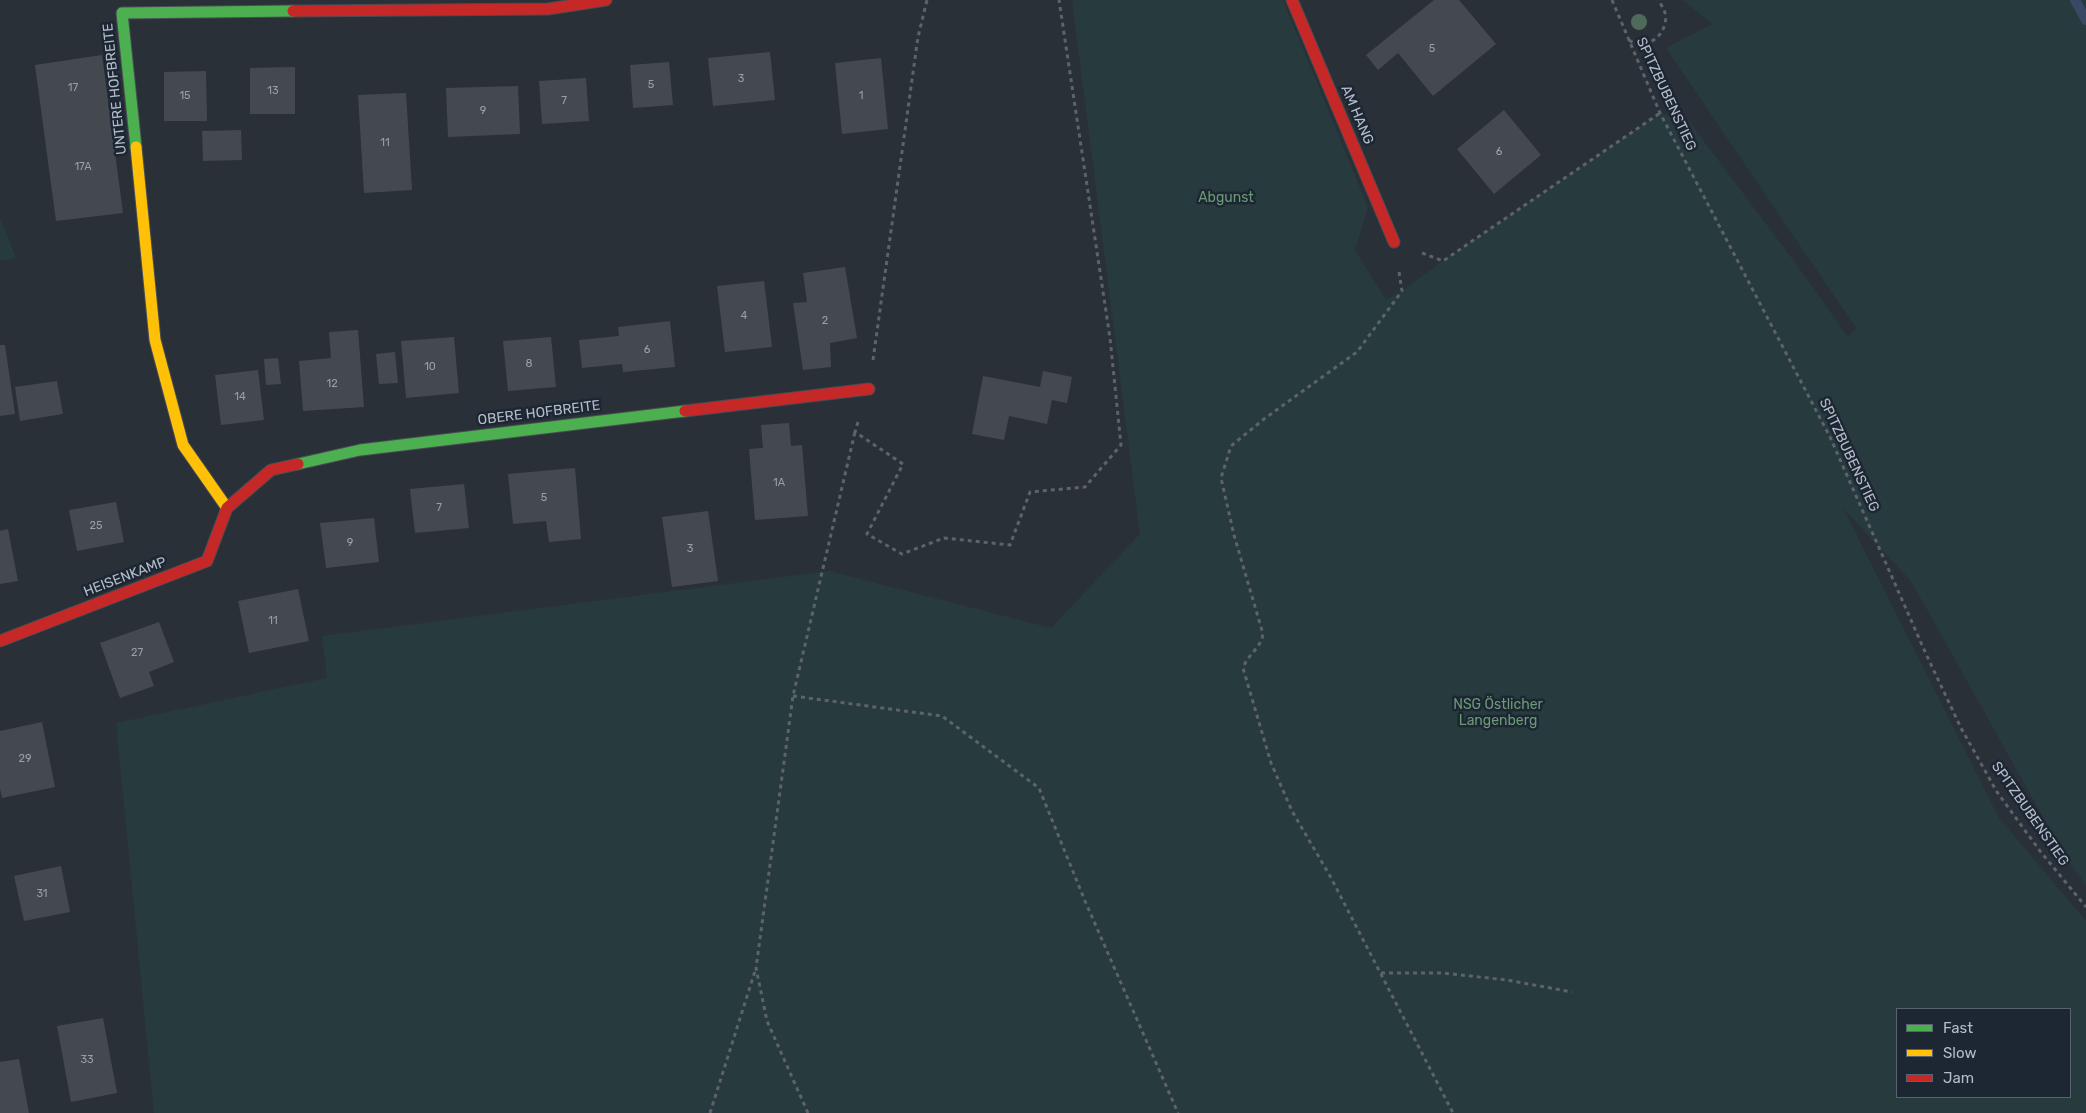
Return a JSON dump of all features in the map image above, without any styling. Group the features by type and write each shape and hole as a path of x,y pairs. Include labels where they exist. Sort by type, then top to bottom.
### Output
{"street":[{"name":"UNTERE HOFBREITE","path":"227,508 183,445 155,340 122,13 548,9 606,0"},
{"name":"AM HANG","path":"1292,0 1394,242"},
{"name":"OBERE HOFBREITE","path":"227,508 271,470 360,450 869,389"},
{"name":"HEISENKAMP","path":"0,641 208,561 227,508"}],"path":[{"path":"710,1113 756,968 793,696 855,432 869,389 918,37 927,0"},
{"path":"855,432 902,464 867,534 902,554 944,538 1010,545 1030,492 1085,488 1121,445 1110,338 1059,0"},
{"name":"SPITZBUBENSTIEG","path":"1612,0 1660,113 1830,437 1926,654 1961,728 1997,792 2040,851 2086,907"},
{"path":"1629,40 1636,45 1646,45 1656,39 1665,25 1665,12 1658,0"},
{"path":"1394,242 1443,261 1660,113"},
{"path":"1394,242 1402,291 1384,317 1357,352 1264,418 1231,446 1221,478 1234,535 1263,634 1262,644 1247,658 1243,668 1270,763 1292,811 1330,876 1453,1113"},
{"path":"793,696 942,716 1039,788 1085,901 1178,1113"},
{"path":"756,968 767,1021 808,1113"},
{"path":"1381,973 1443,973 1507,980 1572,992"}],"green space":[{"name":"NSG Östlicher Langenberg","path":"1072,0 1283,0 1368,207 1355,250 1386,300 1402,291 1660,113 1688,120 1797,265 1848,337 1856,328 1666,48 1712,24 1683,0 2086,0 2086,885 2067,860 1911,581 1843,508 1999,818 2086,921 2086,1113 154,1113 116,723 327,678 322,636 829,571 1051,628 1140,534"},
{"path":"0,217 16,258 0,261"}],"building":[{"path":"1434,0 1459,0 1496,44 1433,96 1398,53 1378,70 1366,55"},
{"path":"770,52 775,100 713,106 708,58"},
{"path":"102,55 123,213 56,221 35,65"},
{"path":"881,58 888,129 842,134 835,63"},
{"path":"669,62 673,105 633,108 630,65"},
{"path":"295,67 295,114 250,114 250,68"},
{"path":"206,71 207,121 164,121 164,72"},
{"path":"586,78 589,121 542,124 539,81"},
{"path":"518,86 520,134 448,137 446,88"},
{"path":"406,93 412,190 364,193 358,95"},
{"path":"1504,110 1541,155 1494,194 1457,149"},
{"path":"241,130 242,160 203,161 202,131"},
{"path":"845,267 857,338 830,343 831,367 803,370 793,303 807,302 803,273"},
{"path":"764,281 772,347 725,352 717,286"},
{"path":"670,321 675,367 623,372 622,364 582,368 579,340 619,336 618,327"},
{"path":"358,330 364,407 303,411 299,361 331,358 329,332"},
{"path":"454,337 459,393 406,398 401,341"},
{"path":"551,337 556,387 508,391 503,341"},
{"path":"0,345 5,345 15,414 0,416"},
{"path":"395,352 398,383 379,384 376,354"},
{"path":"278,358 281,384 266,385 264,359"},
{"path":"258,370 264,420 221,425 215,375"},
{"path":"1043,371 1072,377 1067,403 1052,400 1047,424 1009,416 1004,440 972,434 983,376 1040,387"},
{"path":"57,381 63,414 20,421 15,387"},
{"path":"789,423 791,446 802,445 808,516 755,520 749,449 763,448 761,425"},
{"path":"575,468 581,539 549,542 546,521 513,524 508,474"},
{"path":"464,484 469,528 415,533 410,489"},
{"path":"116,502 124,542 77,551 69,510"},
{"path":"708,511 718,581 672,587 662,517"},
{"path":"374,518 379,562 326,568 320,523"},
{"path":"8,529 18,581 0,584 0,531"},
{"path":"298,589 309,641 249,653 238,601"},
{"path":"159,622 174,662 149,672 154,686 120,698 100,643"},
{"path":"42,722 55,787 2,798 0,789 0,731"},
{"path":"61,866 70,912 24,921 14,876"},
{"path":"103,1018 117,1093 71,1102 57,1026"},
{"path":"19,1059 29,1113 0,1113 0,1062"}],"waterway":[{"path":"2075,0 2086,20"}],"traffic: fast":[{"path":"136,147 122,13 293,11"},
{"path":"298,464 360,450 685,411"}],"traffic: slow":[{"path":"136,147 155,340 183,445 227,508"}],"traffic: jam":[{"path":"293,11 548,9 606,0"},
{"path":"1292,0 1394,242"},
{"path":"685,411 869,389"},
{"path":"0,641 207,561 227,508 271,470 298,464"}],"park label":[{"name":"Abgunst","path":"1226,198"}]}
